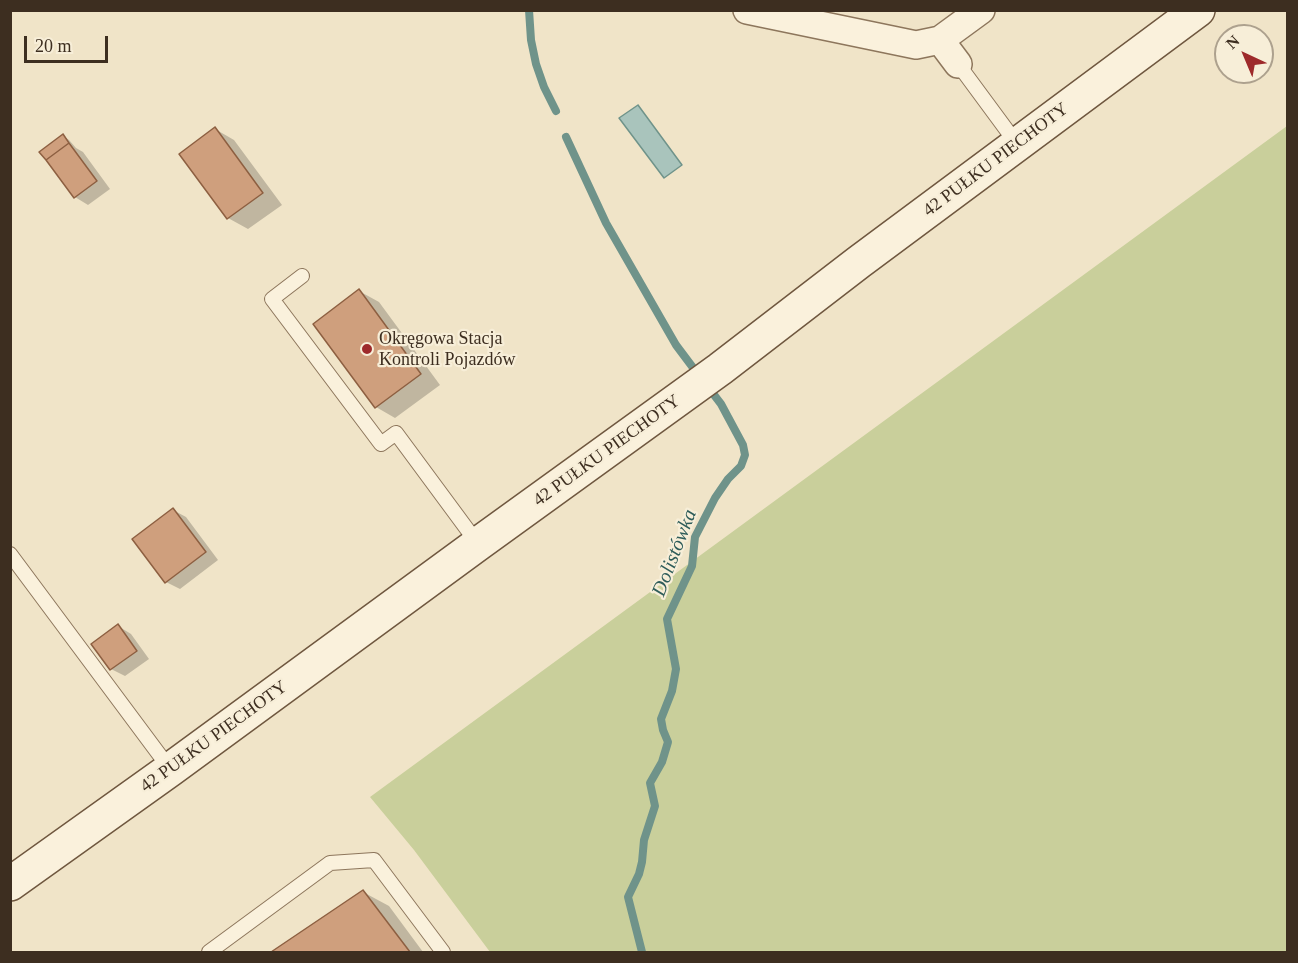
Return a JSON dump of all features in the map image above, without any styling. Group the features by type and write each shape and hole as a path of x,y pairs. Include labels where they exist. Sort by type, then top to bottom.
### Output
{"street":[{"path":"747,10 916,45 940,40 981,10"},
{"name":"42 PUŁKU PIECHOTY","path":"10,884 720,369 850,269 1198,10"},
{"path":"940,40 958,64"}],"lane":[{"path":"958,64 1017,144"},
{"path":"302,276 272,299 381,444 396,432 478,544"},
{"path":"10,554 171,769"},
{"path":"209,952 330,863 374,860 442,952"}],"green space":[{"path":"1287,126 1287,952 490,952 414,850 370,797"}],"water":[{"path":"638,105 682,165 664,178 619,118"}],"building":[{"path":"215,127 263,193 227,219 179,154"},
{"path":"63,134 69,143 46,160 39,152"},
{"path":"69,143 97,181 74,198 46,160"},
{"name":"Okręgowa Stacja Kontroli Pojazdów","path":"359,289 421,374 375,408 313,324"},
{"path":"173,508 206,552 165,583 132,539"},
{"path":"118,624 137,651 110,670 91,644"},
{"path":"363,890 410,952 271,952"}],"waterway":[{"name":"Dolistówka","path":"529,10 531,40 536,64 556,111"},
{"name":"Dolistówka","path":"566,137 606,223 676,345 700,377"},
{"name":"Dolistówka","path":"642,952 628,897 639,874 644,840 655,806 650,783 662,762 668,742 661,719 672,691 676,669 667,619 692,566 695,537 715,498 728,479 741,466 745,455 743,445 721,404 708,387"}],"place":[{"name":"Okręgowa Stacja Kontroli Pojazdów","path":"367,349"}]}
